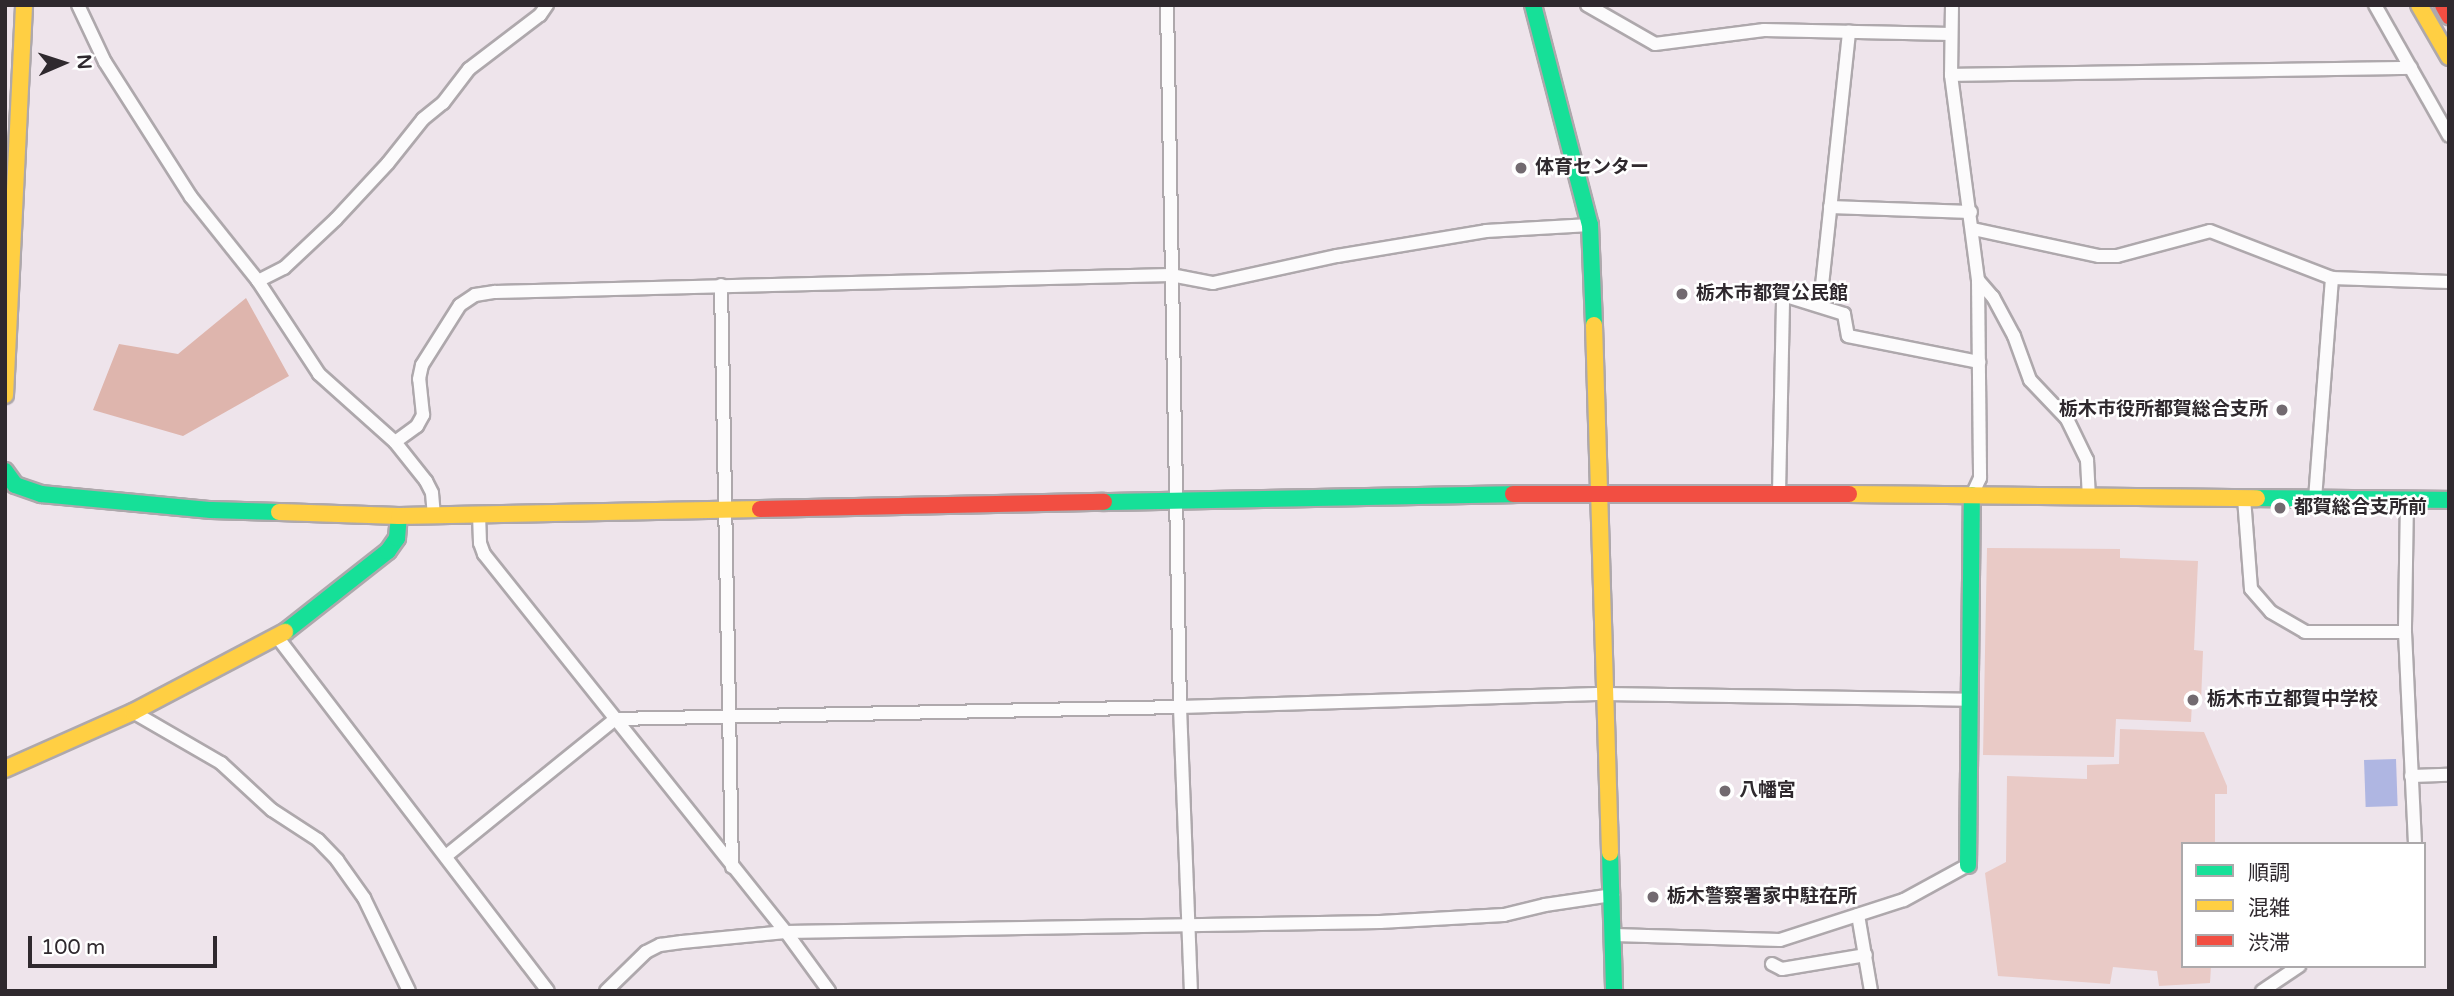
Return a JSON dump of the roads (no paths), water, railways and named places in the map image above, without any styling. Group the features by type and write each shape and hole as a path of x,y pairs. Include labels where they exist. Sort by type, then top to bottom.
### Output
{"main road":[{"path":"5,395 24,5"},
{"path":"1533,5 1590,225 1601,492 1614,991"},
{"path":"2419,5 2449,57"},
{"path":"2442,5 2449,16"},
{"path":"5,471 15,485 41,494 222,511 399,516 1601,492 2449,500"},
{"path":"1968,865 1972,495"},
{"path":"5,769 133,712 278,638 388,551 397,538 399,516"}],"street":[{"path":"78,5 105,62 191,197 258,281 319,374 395,442 430,486 434,514"},
{"path":"258,281 284,268 336,219 388,163 423,119 443,103 469,69 540,15 547,5"},
{"path":"1167,5 1180,708 1191,991"},
{"path":"1587,5 1655,44 1764,30 1951,34"},
{"path":"1952,5 1951,75 1979,280 1980,478 1972,495"},
{"path":"2375,5 2449,136"},
{"path":"1820,304 1849,32"},
{"path":"1951,75 2411,68"},
{"path":"1830,207 1971,212"},
{"path":"395,442 417,426 423,415 419,379 422,365 460,305 475,295 495,292 721,285 1171,275 1213,283 1337,256 1486,231 1590,225"},
{"path":"1973,229 2099,256 2117,256 2210,231 2332,278 2449,282"},
{"path":"2315,499 2332,278"},
{"path":"1979,280 1993,297 2014,336 2030,380 2067,419 2087,460 2089,497"},
{"path":"721,285 732,867"},
{"path":"1779,494 1783,295 1820,304 1844,314 1848,336 1979,362"},
{"path":"2244,498 2251,589 2271,612 2305,632 2405,632"},
{"path":"2407,499 2405,632 2415,842"},
{"path":"479,514 480,543 484,554 786,932 829,991"},
{"path":"278,638 548,991"},
{"path":"446,856 615,719 1180,708 1605,694 1969,700"},
{"path":"133,712 221,763 272,810 318,840 337,860 364,898 409,991"},
{"path":"2411,776 2449,775"},
{"path":"1614,936 1771,941 1904,901 1968,865"},
{"path":"606,991 646,951 660,945 786,932 1380,922 1504,915 1545,905 1613,895"},
{"path":"1858,915 1871,991"},
{"path":"1772,964 1782,969 1866,956"},
{"path":"2262,991 2296,968"}],"water":[{"path":"2396,759 2398,806 2366,807 2364,760"}],"place":[{"name":"体育センター","path":"1521,168"},
{"name":"栃木市都賀公民館","path":"1682,294"},
{"name":"栃木市役所都賀総合支所","path":"2282,410"},
{"name":"都賀総合支所前","path":"2280,508"},
{"name":"栃木市立都賀中学校","path":"2193,700"},
{"name":"八幡宮","path":"1725,791"},
{"name":"栃木警察署家中駐在所","path":"1653,897"}]}
